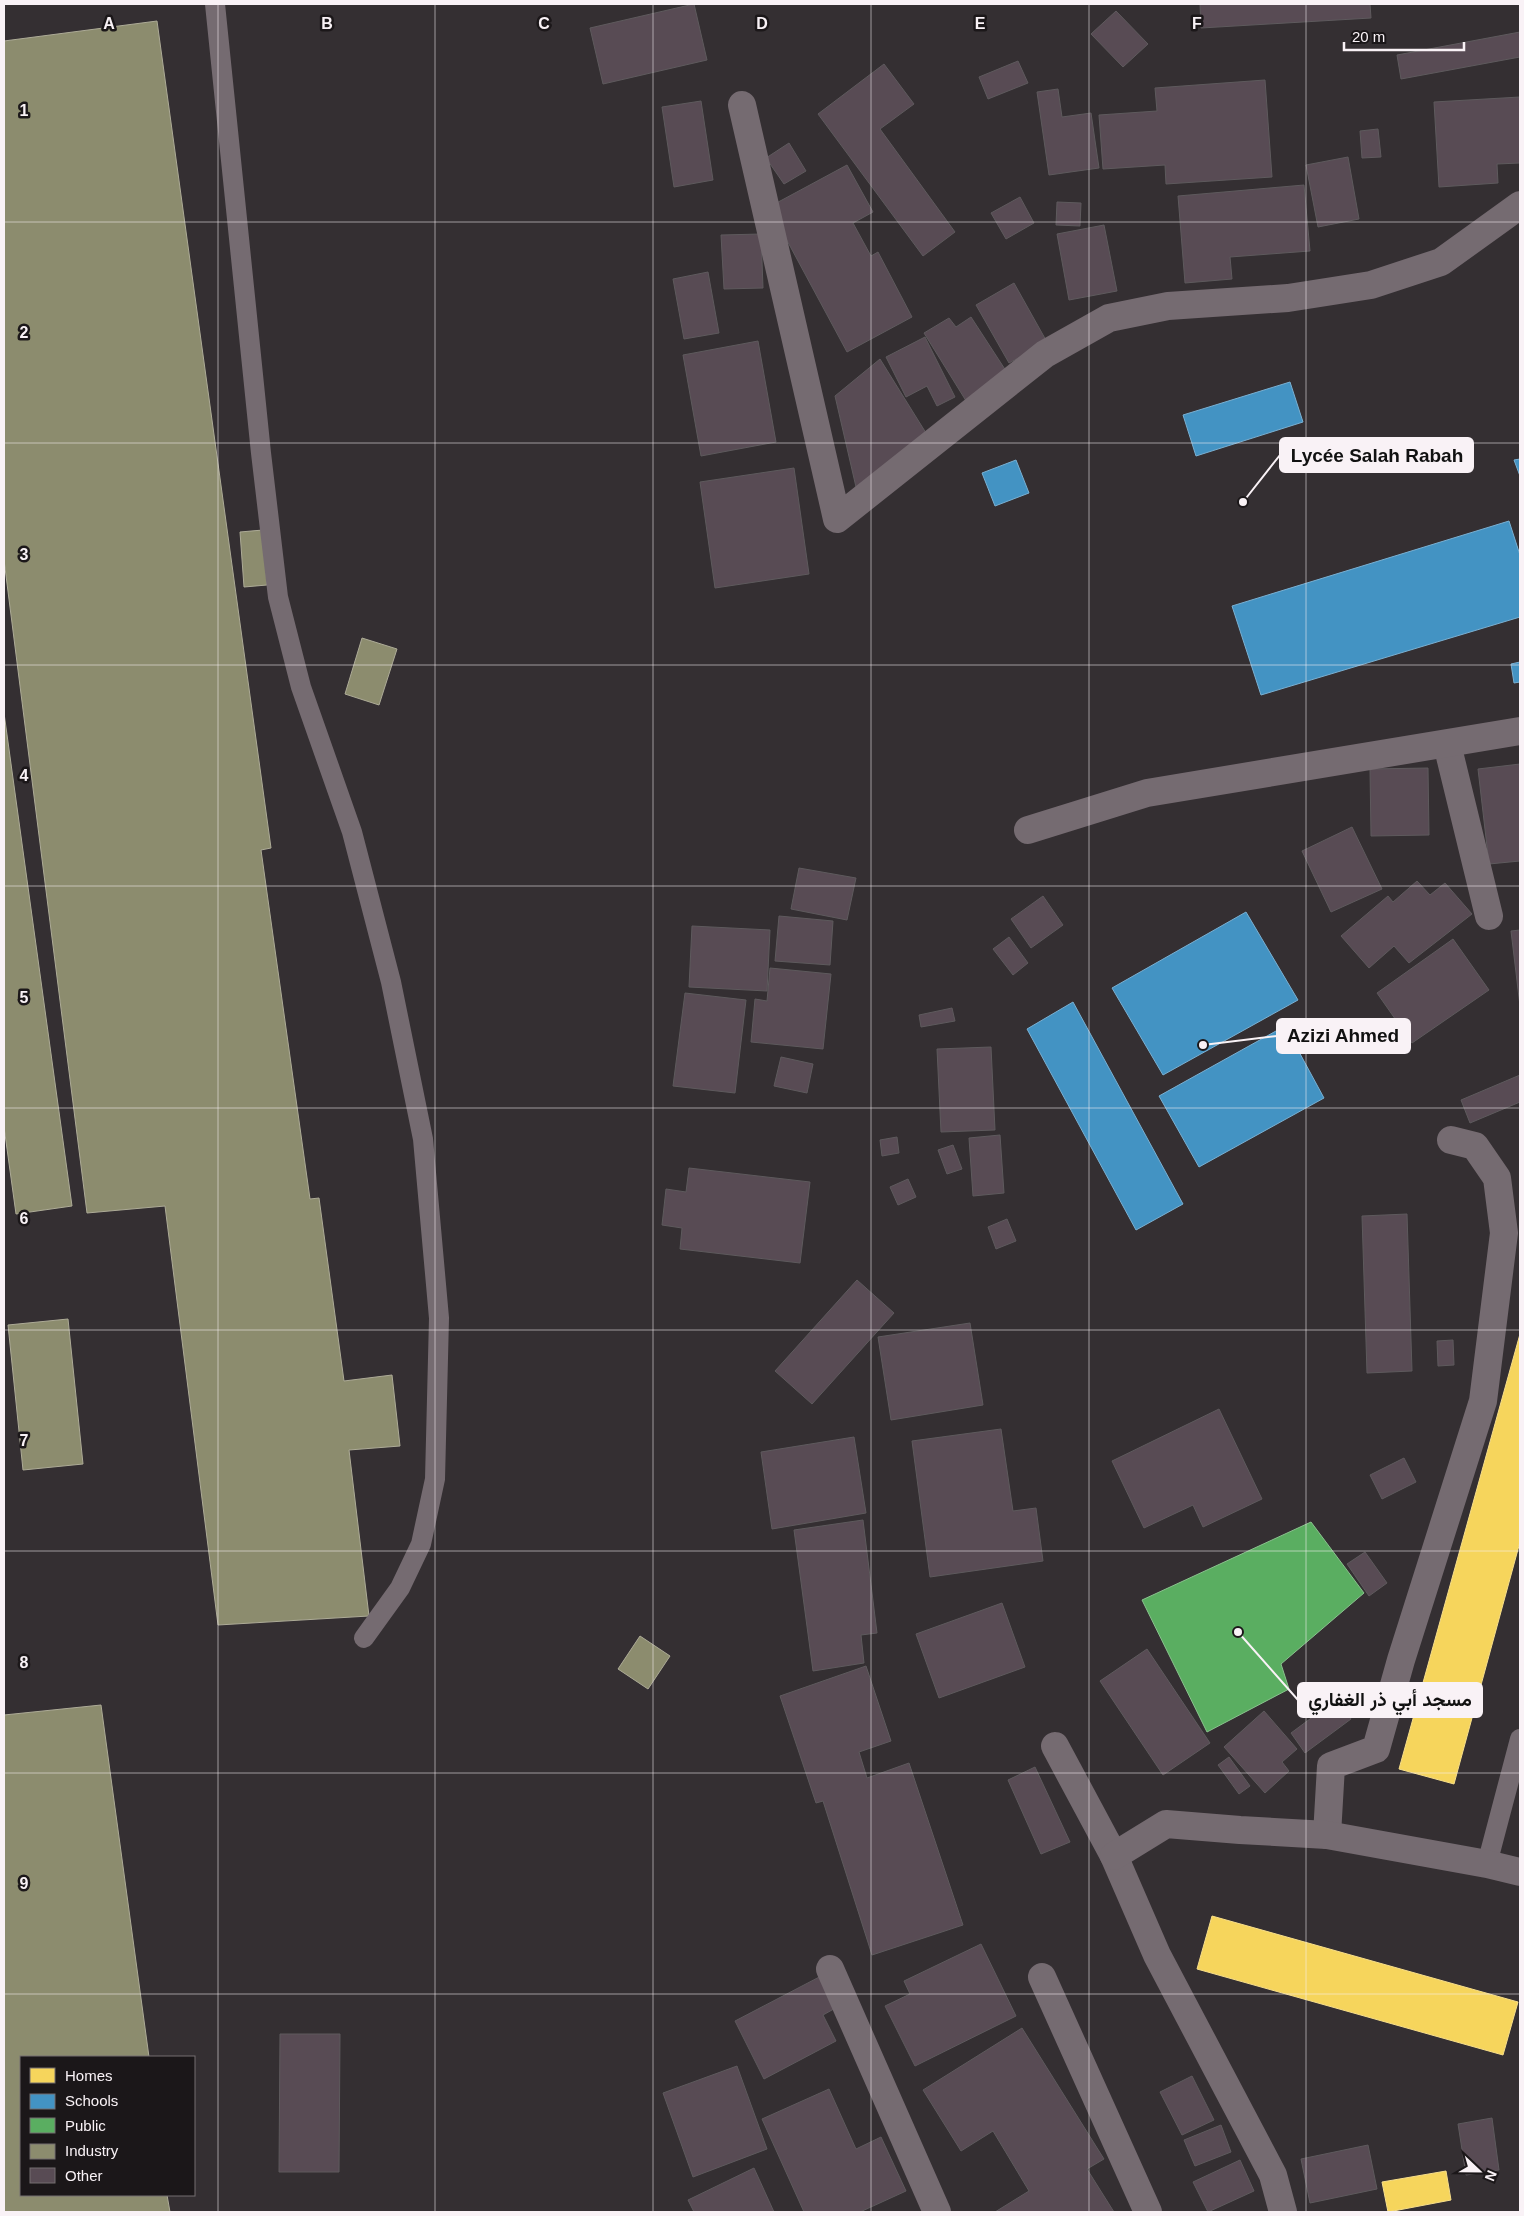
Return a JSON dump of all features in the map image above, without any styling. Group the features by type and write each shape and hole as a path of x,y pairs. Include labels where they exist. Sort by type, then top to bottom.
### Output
{"street":[{"path":"742,105 837,519 1045,354 1109,318 1168,306 1288,298 1371,285 1441,262 1520,205"},
{"path":"1028,830 1147,793 1520,731"},
{"path":"1447,744 1490,916"},
{"path":"1327,1835 1331,1766 1376,1749 1401,1660 1484,1401 1504,1233 1502,1215 1497,1178 1474,1146 1450,1140"},
{"path":"1055,1746 1114,1856 1157,1955 1273,2175 1283,2212"},
{"path":"1114,1856 1166,1824 1327,1835 1487,1864 1520,1872"},
{"path":"830,1969 937,2212"},
{"path":"1042,1977 1148,2212"}],"lane":[{"path":"215,4 261,453 278,597 301,687 352,832 391,982 423,1139 439,1318 435,1480 421,1544 400,1588 364,1638"},
{"path":"1487,1864 1520,1739"}],"building: Homes":[{"path":"1520,1334 1520,1542 1454,1784 1399,1769"},
{"path":"1212,1916 1518,2002 1503,2055 1197,1969"},
{"path":"1446,2171 1451,2200 1388,2212 1382,2182"}],"building: Schools":[{"path":"1290,382 1303,422 1196,456 1183,415"},
{"path":"1520,459 1520,476 1514,460"},
{"path":"1016,460 1029,493 995,506 982,473"},
{"path":"1509,521 1520,555 1520,617 1261,695 1232,606"},
{"path":"1520,662 1520,682 1514,683 1511,664"},
{"path":"1246,912 1298,1000 1163,1075 1112,988"},
{"path":"1073,1002 1183,1204 1136,1230 1027,1029"},
{"path":"1285,1026 1324,1098 1199,1167 1159,1096"}],"building: Public":[{"path":"1311,1522 1364,1593 1281,1664 1289,1689 1207,1732 1142,1600"}],"building: Industry":[{"path":"157,21 271,848 261,850 310,1199 319,1198 344,1381 392,1375 400,1446 349,1450 369,1616 218,1625 165,1206 87,1213 4,560 4,41"},
{"path":"263,530 267,585 244,587 240,532"},
{"path":"362,638 397,649 379,705 345,694"},
{"path":"4,713 72,1206 16,1214 4,1127"},
{"path":"68,1319 83,1464 23,1470 8,1325"},
{"path":"640,1636 670,1656 648,1689 618,1669"},
{"path":"101,1705 149,2056 20,2056 20,2196 167,2196 170,2212 4,2212 4,1715"}],"building: Other":[{"path":"694,4 707,60 603,84 590,28"},
{"path":"1200,4 1370,4 1371,18 1201,28"},
{"path":"1116,11 1148,44 1123,67 1091,34"},
{"path":"1520,32 1520,57 1401,79 1397,55"},
{"path":"1018,61 1028,83 988,99 979,77"},
{"path":"884,64 914,104 880,129 955,232 923,256 818,114"},
{"path":"1265,80 1272,177 1166,184 1165,165 1103,169 1099,115 1157,111 1155,88"},
{"path":"1058,89 1062,117 1091,113 1099,168 1049,175 1037,92"},
{"path":"1520,97 1520,163 1497,164 1498,183 1439,187 1434,102"},
{"path":"701,101 713,180 674,187 662,107"},
{"path":"1378,129 1381,157 1362,158 1360,131"},
{"path":"789,143 806,171 784,184 766,158"},
{"path":"1348,157 1359,219 1318,227 1306,165"},
{"path":"847,165 873,212 853,223 871,256 878,252 912,317 847,352 769,207"},
{"path":"1304,185 1310,251 1230,257 1232,279 1185,283 1178,196"},
{"path":"1020,197 1034,223 1006,239 991,213"},
{"path":"1057,202 1081,203 1080,226 1056,225"},
{"path":"1104,225 1117,291 1069,300 1057,234"},
{"path":"761,234 763,288 724,289 721,235"},
{"path":"708,272 719,333 684,339 673,279"},
{"path":"1014,283 1047,342 1009,363 976,305"},
{"path":"971,317 1010,377 968,404 924,333 949,318 956,327"},
{"path":"925,337 955,397 937,406 927,386 906,397 886,357"},
{"path":"758,341 776,442 701,456 683,355"},
{"path":"880,359 931,441 856,487 835,396"},
{"path":"794,468 809,574 715,588 700,482"},
{"path":"1520,764 1520,861 1489,864 1478,769"},
{"path":"1428,768 1429,835 1371,836 1370,769"},
{"path":"1352,827 1382,889 1331,912 1302,851"},
{"path":"799,868 856,878 847,920 791,909"},
{"path":"1417,881 1430,895 1445,883 1472,914 1409,963 1394,946 1369,968 1341,936 1388,896 1393,902"},
{"path":"1043,896 1063,925 1031,948 1011,919"},
{"path":"779,916 833,921 830,965 775,961"},
{"path":"692,926 770,930 767,991 689,987"},
{"path":"1520,930 1520,1006 1511,931"},
{"path":"1009,937 1028,963 1013,975 993,949"},
{"path":"1453,939 1489,990 1412,1043 1377,993"},
{"path":"770,968 831,974 823,1049 751,1042 755,999 767,1001"},
{"path":"685,993 746,1000 735,1093 673,1086"},
{"path":"952,1008 955,1021 921,1027 919,1015"},
{"path":"991,1047 995,1130 941,1132 937,1049"},
{"path":"781,1057 813,1064 807,1093 774,1086"},
{"path":"1520,1075 1520,1102 1470,1123 1461,1100"},
{"path":"1000,1135 1004,1193 973,1196 969,1138"},
{"path":"897,1137 899,1153 882,1156 880,1140"},
{"path":"953,1145 962,1169 947,1174 938,1150"},
{"path":"689,1168 810,1182 800,1263 680,1249 682,1228 662,1225 666,1189 686,1192"},
{"path":"908,1179 916,1197 898,1205 890,1187"},
{"path":"1407,1214 1412,1371 1367,1373 1362,1216"},
{"path":"1007,1219 1016,1241 996,1249 988,1227"},
{"path":"857,1280 894,1313 812,1404 775,1371"},
{"path":"970,1323 983,1405 891,1420 878,1337"},
{"path":"1453,1340 1454,1365 1438,1366 1437,1341"},
{"path":"1219,1409 1262,1499 1203,1527 1193,1505 1144,1528 1112,1461"},
{"path":"1001,1429 1013,1511 1036,1508 1043,1561 930,1577 912,1441"},
{"path":"854,1437 866,1513 772,1529 761,1452"},
{"path":"1404,1458 1416,1482 1382,1499 1370,1475"},
{"path":"863,1520 877,1633 861,1635 864,1663 813,1671 794,1530"},
{"path":"1365,1552 1387,1583 1369,1596 1347,1564"},
{"path":"1002,1603 1025,1667 939,1698 916,1634"},
{"path":"1147,1649 1210,1743 1163,1775 1100,1681"},
{"path":"866,1666 891,1741 859,1752 867,1778 909,1763 963,1925 872,1955 823,1801 816,1803 780,1696"},
{"path":"1325,1684 1351,1719 1305,1753 1291,1733 1318,1713 1307,1698"},
{"path":"1264,1711 1297,1749 1282,1762 1289,1771 1265,1793 1224,1747"},
{"path":"1229,1757 1250,1786 1239,1794 1218,1765"},
{"path":"1035,1767 1070,1842 1041,1854 1008,1780"},
{"path":"981,1944 1016,2016 915,2066 885,2006 910,1994 904,1981"},
{"path":"825,1974 841,2005 823,2015 836,2041 764,2079 735,2021"},
{"path":"1022,2028 1104,2159 1087,2169 1114,2212 995,2212 1029,2191 993,2131 961,2151 923,2090"},
{"path":"280,2034 340,2034 339,2172 279,2172"},
{"path":"737,2066 767,2149 693,2177 663,2093"},
{"path":"1192,2076 1214,2120 1182,2135 1160,2092"},
{"path":"829,2089 856,2149 881,2137 906,2191 860,2212 804,2212 762,2119"},
{"path":"1492,2118 1499,2170 1466,2175 1458,2124"},
{"path":"1221,2125 1231,2152 1195,2166 1184,2140"},
{"path":"1368,2145 1377,2189 1310,2203 1301,2159"},
{"path":"1240,2160 1254,2191 1208,2212 1193,2182"},
{"path":"754,2168 774,2212 694,2212 688,2200"}],"place":[{"name":"Lycée Salah Rabah","path":"1243,502"},
{"name":"Azizi Ahmed","path":"1203,1045"},
{"name":"مسجد أبي ذر الغفاري","path":"1238,1632"}]}
